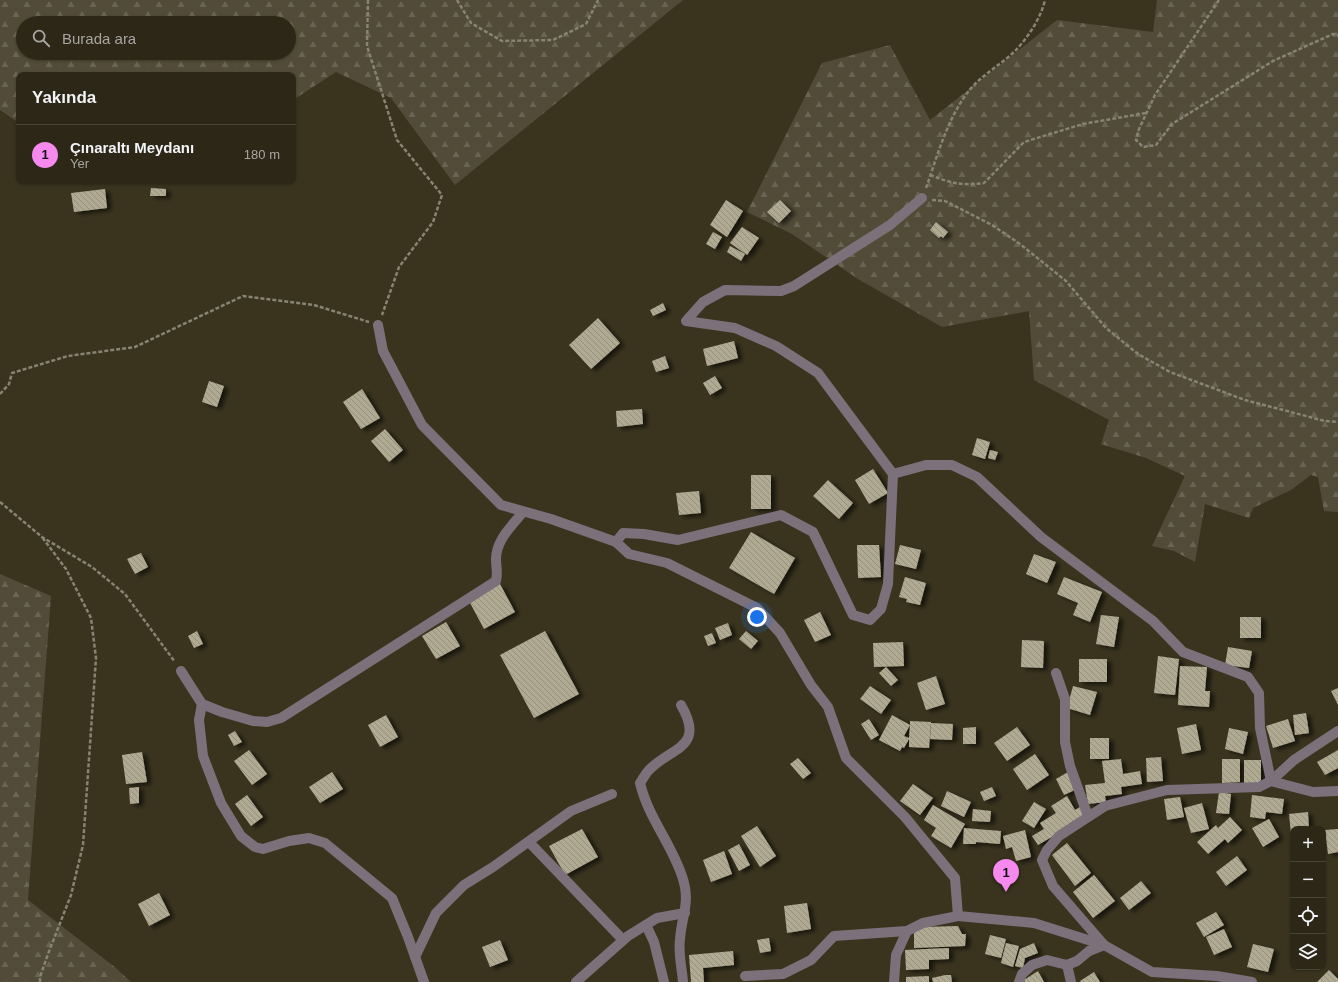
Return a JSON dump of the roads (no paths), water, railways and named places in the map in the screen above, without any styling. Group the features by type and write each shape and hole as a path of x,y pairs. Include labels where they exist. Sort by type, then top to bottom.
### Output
{"street":[{"path":"616,542 623,532 678,540 781,515 813,532 853,615 870,620 881,609 888,584 893,474 818,373 776,346 735,328 686,321 703,302 725,290 781,291 794,286 890,225 922,198"},
{"path":"378,326 383,351 422,425 501,505 551,519 616,542 629,554 667,563 756,608 780,633 811,685 828,707 846,758 905,817 955,878 958,916"},
{"path":"893,474 926,465 952,465 977,477 1041,537 1153,621 1183,652 1248,677 1259,694 1260,728 1271,781"},
{"path":"181,671 202,704 252,721 267,722 281,718 496,581 498,573 496,558 499,542 523,512"},
{"path":"1056,673 1065,699 1065,742 1070,766 1088,816"},
{"path":"202,704 199,720 203,756 221,803 241,836 255,847 263,849 290,841 309,838 325,843 392,898 424,982"},
{"path":"681,705 689,718 690,730 684,745 648,770 640,783 643,797 682,875 688,898 680,940 683,982"},
{"path":"1104,944 1053,886 1042,860 1047,850 1059,836 1105,806 1167,790 1259,787 1271,781 1294,760 1338,731"},
{"path":"1271,781 1313,792 1338,791"},
{"path":"415,957 436,914 464,885 529,842 571,811 612,794"},
{"path":"529,842 623,940"},
{"path":"576,982 623,940 657,918 685,913"},
{"path":"745,976 783,974 811,960 834,936 907,931 923,923 958,916 1034,923 1104,944 1152,972 1183,978 1217,976 1252,982"},
{"path":"646,925 654,942 664,982"},
{"path":"894,982 896,955 907,931"},
{"path":"1019,982 1022,974 1032,965 1047,960 1067,964 1077,961 1089,951 1104,944"},
{"path":"1067,964 1072,982"}],"place":[{"name":"Çınaraltı Meydanı","path":"1006,892"}]}
